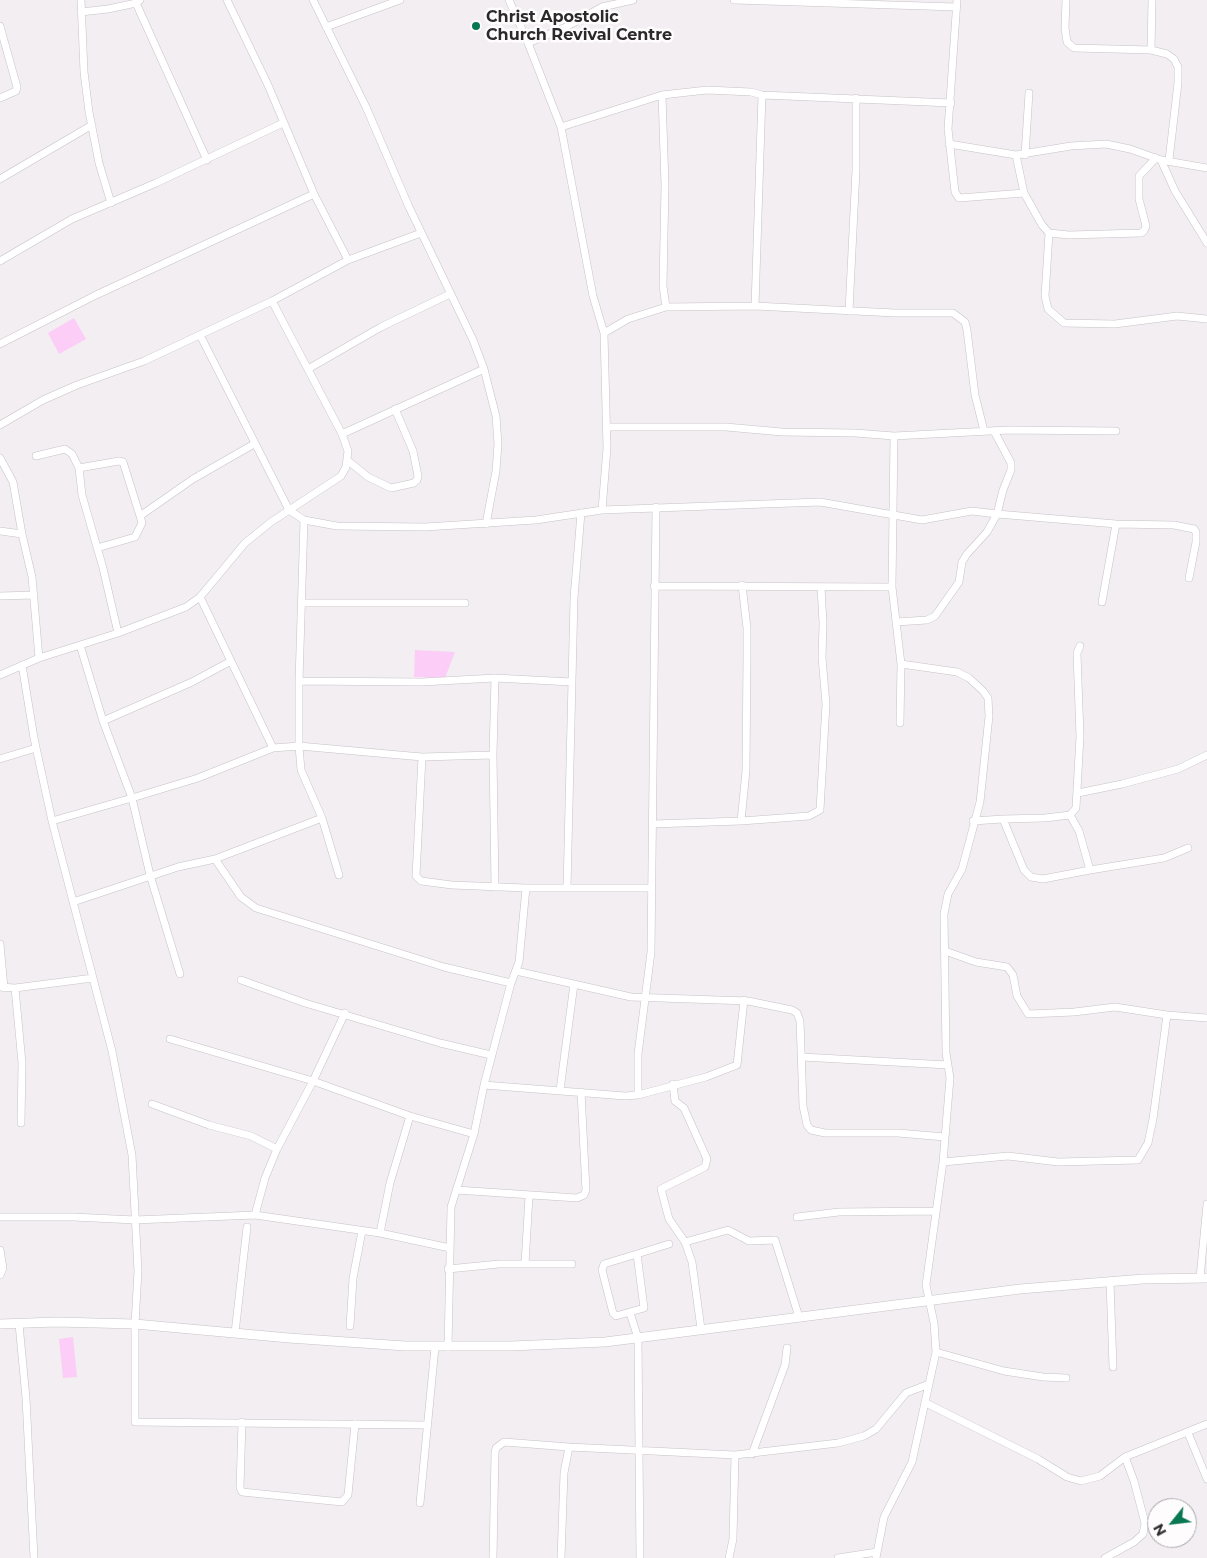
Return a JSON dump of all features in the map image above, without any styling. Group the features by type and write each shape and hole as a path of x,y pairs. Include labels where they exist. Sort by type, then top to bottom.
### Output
{"main road":[{"path":"0,1324 135,1324 235,1334 435,1347 605,1342 1020,1289 1143,1279 1203,1278"}],"street":[{"path":"81,0 84,72 99,164 110,203"},
{"path":"228,0 314,194 348,260"},
{"path":"313,0 366,107 421,233 473,340 484,369 496,416 498,444 496,471 486,524"},
{"path":"326,26 400,0"},
{"path":"509,0 528,43 560,127 593,296 604,333 608,426 602,510"},
{"path":"528,43 566,27 602,7 633,0"},
{"path":"734,0 957,4 949,144 955,192 959,198 1024,193"},
{"path":"1066,0 1064,28 1067,42 1074,48 1151,50 1167,54 1174,59 1178,67 1176,109 1169,160"},
{"path":"1151,50 1152,0"},
{"path":"81,12 138,2 207,160"},
{"path":"0,26 17,86 16,91 0,98"},
{"path":"560,127 662,95 707,90 751,92 762,95 951,103"},
{"path":"1025,155 1030,93"},
{"path":"662,95 665,185 663,286 666,307"},
{"path":"755,306 762,95"},
{"path":"849,310 856,170 856,98"},
{"path":"0,261 72,219 207,160 283,123"},
{"path":"0,179 92,125"},
{"path":"949,144 1016,155 1071,146 1106,144 1158,159 1207,168"},
{"path":"1016,155 1024,193 1042,226 1049,233 1069,235 1141,233 1146,226 1139,199 1139,176 1158,159"},
{"path":"1158,159 1207,243"},
{"path":"0,344 96,295 314,194"},
{"path":"0,425 76,384 144,361 272,301 348,260 421,233"},
{"path":"1049,233 1045,296 1048,308 1064,323 1114,324 1177,316 1207,319"},
{"path":"308,369 381,328 450,294"},
{"path":"0,675 40,658 118,633 178,610 200,597 245,543 271,522 341,476 346,467 348,451 342,434 272,301"},
{"path":"604,333 628,319 666,307 755,306 915,314 954,313 965,322 969,339 968,351 975,395 984,432"},
{"path":"200,335 289,510 304,520 337,526 425,527 536,520 602,510 820,502 893,516 929,519 972,511 1116,524 1174,525 1194,529 1196,532 1196,542 1189,578"},
{"path":"342,434 484,369"},
{"path":"347,460 368,477 391,488 414,484 418,476 413,451 395,409"},
{"path":"608,426 726,427 782,432 855,433 894,436 994,431 1116,431"},
{"path":"896,622 927,620 935,616 958,582 962,562 987,532 997,514 1002,490 1011,470 1011,463 994,431"},
{"path":"894,436 892,587 901,664 900,722"},
{"path":"140,516 193,479 254,444"},
{"path":"36,456 65,449 72,454 79,468 82,495 118,633"},
{"path":"0,458 13,482 34,595 40,658"},
{"path":"79,468 119,460 123,462 142,523 135,537 97,548"},
{"path":"638,1095 638,1054 651,952 656,507"},
{"path":"567,888 574,598 581,513"},
{"path":"304,520 299,681 301,770 322,818 339,875"},
{"path":"1102,602 1116,524"},
{"path":"0,531 22,534"},
{"path":"741,821 746,772 747,655 747,628 742,585"},
{"path":"654,586 892,587"},
{"path":"653,824 741,821 809,816 820,810 826,704 822,658 821,587"},
{"path":"0,596 34,595"},
{"path":"200,597 273,748"},
{"path":"301,602 465,603"},
{"path":"80,645 103,720 132,798 150,876 180,974"},
{"path":"973,821 1070,815 1076,808 1080,708 1077,659 1080,646"},
{"path":"103,720 192,682 231,661"},
{"path":"838,1558 876,1555 884,1517 912,1462 936,1352 931,1301 926,1285 943,1162 950,1078 946,1053 944,914 948,894 962,869 973,821 980,802 990,716 988,698 984,690 957,672 901,664"},
{"path":"22,665 36,748 52,821 112,1051 132,1156 138,1290 135,1324 136,1422 426,1425"},
{"path":"494,678 495,887"},
{"path":"299,681 422,682 533,678 572,682"},
{"path":"52,821 198,778 273,748 299,746 422,757 493,755"},
{"path":"0,759 36,748"},
{"path":"1078,793 1178,769 1207,755"},
{"path":"422,757 416,876 425,882 526,888 652,888"},
{"path":"1070,815 1079,831 1090,870"},
{"path":"73,902 178,867 215,859 322,818"},
{"path":"1003,819 1024,870 1030,877 1043,879 1164,858 1188,848"},
{"path":"215,859 241,898 256,908 444,967 511,984"},
{"path":"448,1347 448,1269 451,1207 474,1134 491,1055 516,971 523,931 526,888"},
{"path":"0,944 2,987 15,988 92,978"},
{"path":"945,951 976,962 1007,967 1013,975 1017,996 1028,1014 1074,1012 1115,1007 1168,1015 1207,1018"},
{"path":"516,971 631,997 744,1000 792,1010 797,1013 800,1021 803,1106 807,1125 811,1130 825,1133 898,1133 945,1137"},
{"path":"242,980 279,995 345,1013 440,1043 491,1055"},
{"path":"560,1090 574,984"},
{"path":"15,988 22,1063 20,1123"},
{"path":"484,1085 638,1095 672,1084 706,1077 737,1065 744,1000"},
{"path":"255,1215 265,1178 277,1149 313,1081 345,1013"},
{"path":"943,1162 1008,1156 1058,1162 1138,1160 1148,1143 1153,1119 1168,1015"},
{"path":"170,1039 313,1081 410,1116 474,1134"},
{"path":"802,1057 948,1065"},
{"path":"672,1084 675,1101 684,1108 708,1159 705,1167 661,1189 669,1219 685,1242 692,1262 701,1329"},
{"path":"456,1190 577,1198 584,1195 586,1190 582,1092"},
{"path":"152,1104 209,1125 250,1136 277,1149"},
{"path":"380,1233 390,1183 410,1116"},
{"path":"525,1264 529,1196"},
{"path":"1203,1278 1207,1204"},
{"path":"798,1217 839,1212 936,1211"},
{"path":"0,1218 73,1216 135,1220 255,1215 280,1217 380,1233 450,1248"},
{"path":"235,1334 246,1226"},
{"path":"685,1242 728,1230 749,1241 775,1240 799,1317"},
{"path":"350,1326 353,1278 362,1231"},
{"path":"637,1254 645,1305 643,1310 618,1316 614,1315 602,1267 604,1264 669,1244"},
{"path":"0,1250 3,1268 0,1275"},
{"path":"448,1269 525,1264 572,1264"},
{"path":"1110,1282 1114,1368"},
{"path":"630,1313 638,1338 641,1450 640,1558"},
{"path":"19,1324 26,1398 34,1558"},
{"path":"420,1503 435,1347"},
{"path":"752,1454 785,1365 788,1348"},
{"path":"936,1352 1004,1370 1044,1377 1066,1378"},
{"path":"493,1558 496,1448 504,1442 735,1455 838,1443 864,1436 882,1423 906,1393 929,1384"},
{"path":"926,1403 1038,1459 1067,1477 1081,1481 1100,1476 1125,1457 1207,1424"},
{"path":"242,1422 240,1490 342,1502 348,1495 355,1424"},
{"path":"1188,1433 1207,1479"},
{"path":"561,1558 564,1472 569,1447"},
{"path":"729,1558 733,1540 735,1455"},
{"path":"1108,1557 1140,1538 1144,1529 1134,1481 1125,1457"}],"shaded area":[{"path":"74,318 86,339 59,354 48,333"},
{"path":"415,650 455,652 445,678 414,677"},
{"path":"73,1337 77,1377 63,1378 59,1339"}],"place":[{"name":"Christ Apostolic Church Revival Centre","path":"476,26"}]}
